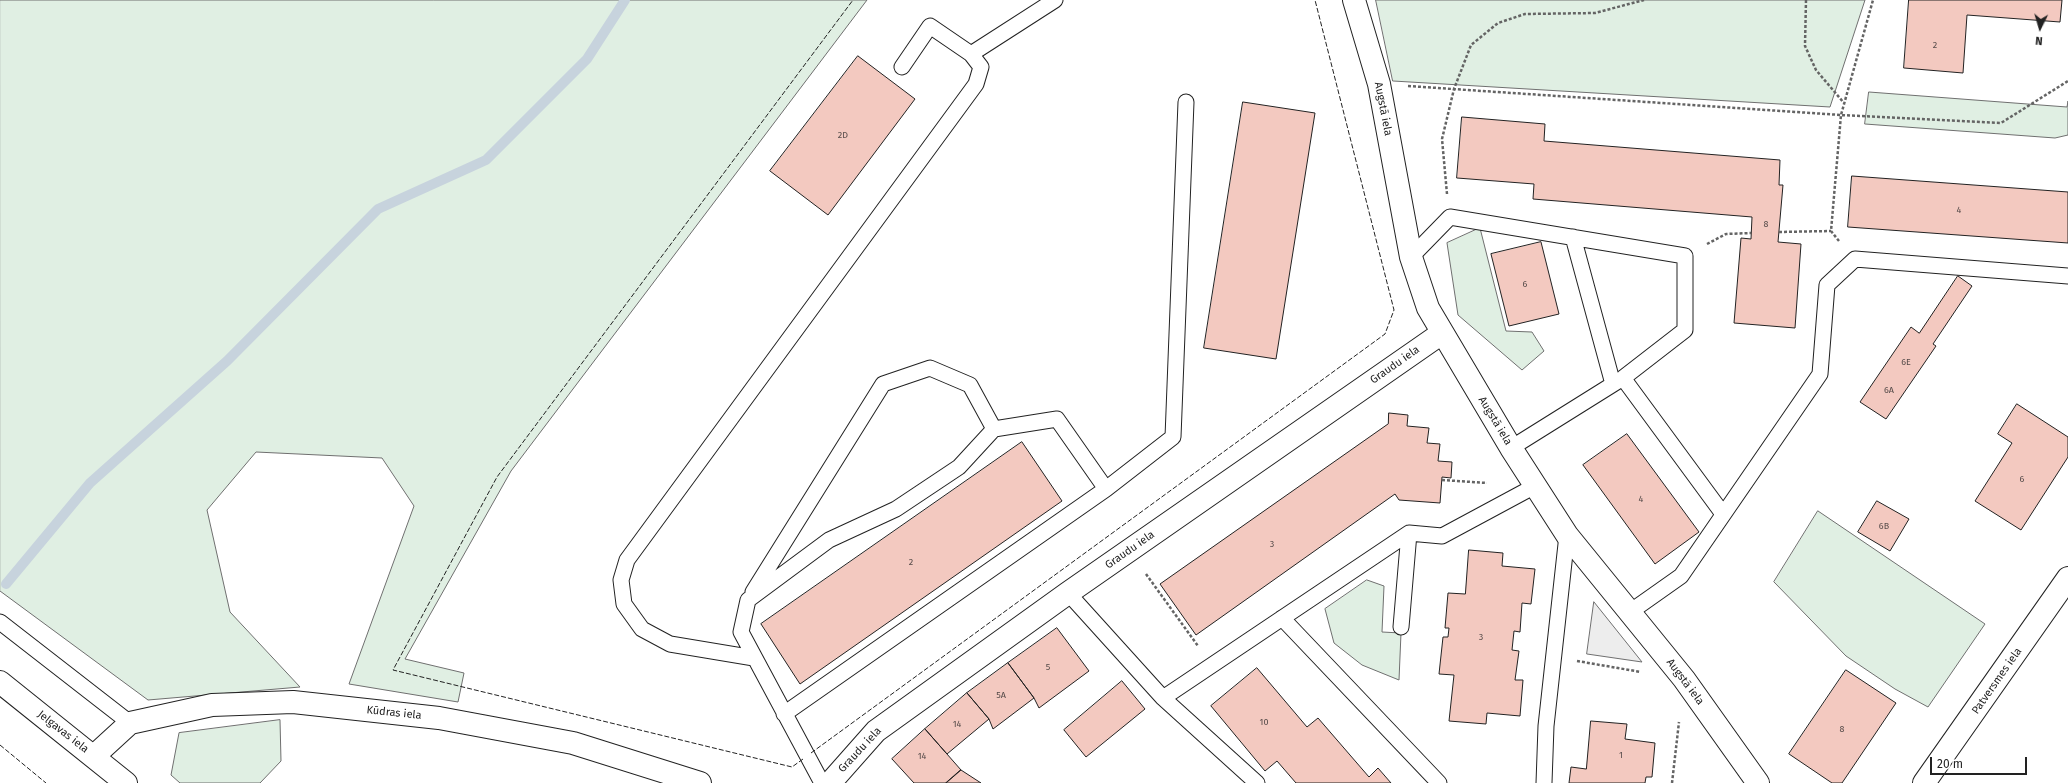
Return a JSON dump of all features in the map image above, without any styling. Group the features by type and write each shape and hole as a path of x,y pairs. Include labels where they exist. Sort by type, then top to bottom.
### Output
{"street":[{"name":"Augstā iela","path":"1354,0 1379,84 1411,257 1428,308 1511,448 1567,535 1684,679 1758,783"},
{"name":"Graudu iela","path":"830,783 876,731 1068,593 1442,332"},
{"name":"Patversmes iela","path":"1924,783 2068,578"},
{"name":"Jelgavas iela","path":"0,682 126,783"},
{"name":"Kūdras iela","path":"130,723 212,705 293,702 440,718 573,743 700,783"},
{"path":"94,756 130,723"}],"lane":[{"path":"971,54 1055,0"},
{"path":"754,658 670,644 642,630 624,604 620,580 632,554 976,84 981,67 971,54 930,26 902,67"},
{"path":"784,714 1106,489 1173,437 1186,102"},
{"path":"1411,257 1450,217 1685,256 1685,330 1618,381 1511,448"},
{"path":"1572,237 1618,381 1723,514"},
{"path":"1630,612 1681,576 1820,374 1827,285 1855,259 2068,276"},
{"path":"822,783 741,632 748,600 882,384 930,368 970,385 994,429"},
{"path":"748,600 828,540 896,509 959,467 994,429 1057,419 1106,489"},
{"path":"1163,698 1410,533 1442,536 1535,486"},
{"path":"1401,627 1410,533"},
{"path":"1544,783 1546,726 1567,535"},
{"path":"1068,593 1163,698 1256,783"},
{"path":"1282,618 1439,783"},
{"path":"0,622 130,723"}],"path":[{"path":"1450,217 1442,139 1454,89 1472,45 1498,23 1525,14 1595,13 1644,0"},
{"path":"1806,0 1805,46 1816,70 1844,103"},
{"path":"1855,259 1830,231 1841,115 1873,0"},
{"path":"1379,84 1841,115 2001,123 2068,81"},
{"path":"1779,232 1830,231"},
{"path":"1685,256 1726,234 1751,233"},
{"path":"1155,587 1212,665"},
{"path":"1553,657 1684,679 1672,783"}],"green space":[{"path":"0,0 867,0 511,471 405,659 464,673 458,702 349,684 414,506 382,458 256,452 207,510 230,612 300,687 148,700 0,591"},
{"path":"1376,0 1865,0 1830,107 1393,81"},
{"path":"1869,92 2067,107 2068,101 2068,135 2055,138 1865,124"},
{"path":"1480,228 1506,331 1532,332 1544,351 1522,370 1458,315 1447,243"},
{"path":"1818,511 1985,624 1928,707 1895,689 1846,656 1774,582"},
{"path":"1367,580 1384,586 1382,632 1401,633 1399,680 1362,665 1334,643 1325,609"},
{"path":"280,720 281,761 260,783 180,783 171,775 179,733"}],"shaded area":[{"path":"1594,602 1642,662 1587,654"}],"building":[{"path":"1909,0 2062,0 2060,22 1967,15 1963,73 1904,68"},
{"path":"858,56 915,99 828,215 770,171"},
{"path":"1243,102 1315,113 1276,359 1204,348"},
{"path":"1462,117 1545,124 1544,141 1780,160 1779,185 1783,185 1778,242 1801,244 1795,328 1734,323 1741,238 1751,239 1752,217 1533,199 1534,184 1457,178"},
{"path":"1852,176 2068,192 2068,243 1848,227"},
{"path":"1541,242 1559,314 1509,326 1491,254"},
{"path":"1958,276 1972,286 1933,344 1936,346 1886,419 1860,402 1911,327 1919,333"},
{"path":"2017,404 2068,437 2068,457 2021,530 1975,501 2012,443 1998,434"},
{"path":"1389,413 1408,415 1407,426 1429,428 1427,443 1440,444 1438,461 1452,462 1451,478 1442,477 1440,503 1399,500 1395,494 1196,635 1160,584 1388,424"},
{"path":"1627,434 1699,532 1655,564 1583,465"},
{"path":"1022,442 1062,501 800,684 761,624"},
{"path":"1877,501 1909,519 1890,551 1858,532"},
{"path":"1469,550 1503,553 1502,566 1535,569 1531,604 1522,603 1520,632 1514,631 1512,650 1519,651 1515,680 1523,680 1520,716 1487,713 1486,724 1449,721 1454,675 1439,674 1443,637 1448,637 1449,628 1445,628 1448,593 1465,594"},
{"path":"1057,628 1089,671 1039,708 1034,698 1008,663"},
{"path":"1008,663 1034,698 993,729 989,719 967,693"},
{"path":"1257,668 1307,727 1318,718 1369,777 1378,768 1391,783 1296,783 1277,761 1265,771 1211,706"},
{"path":"1846,670 1896,703 1842,783 1832,783 1789,754"},
{"path":"1122,681 1145,709 1086,757 1064,730"},
{"path":"967,693 989,719 947,754 925,729"},
{"path":"1591,721 1627,724 1625,739 1655,743 1652,777 1646,777 1645,783 1569,783 1571,767 1586,769"},
{"path":"925,729 961,770 946,783 914,783 892,759"},
{"path":"961,770 981,783 946,783"}],"waterway":[{"path":"6,584 90,483 227,361 378,209 486,160 587,59 625,0"}],"fence":[{"path":"803,759 792,767 393,670 497,477 853,0"},
{"path":"811,753 1385,334 1394,310 1315,0"},
{"path":"0,745 46,783"}]}
